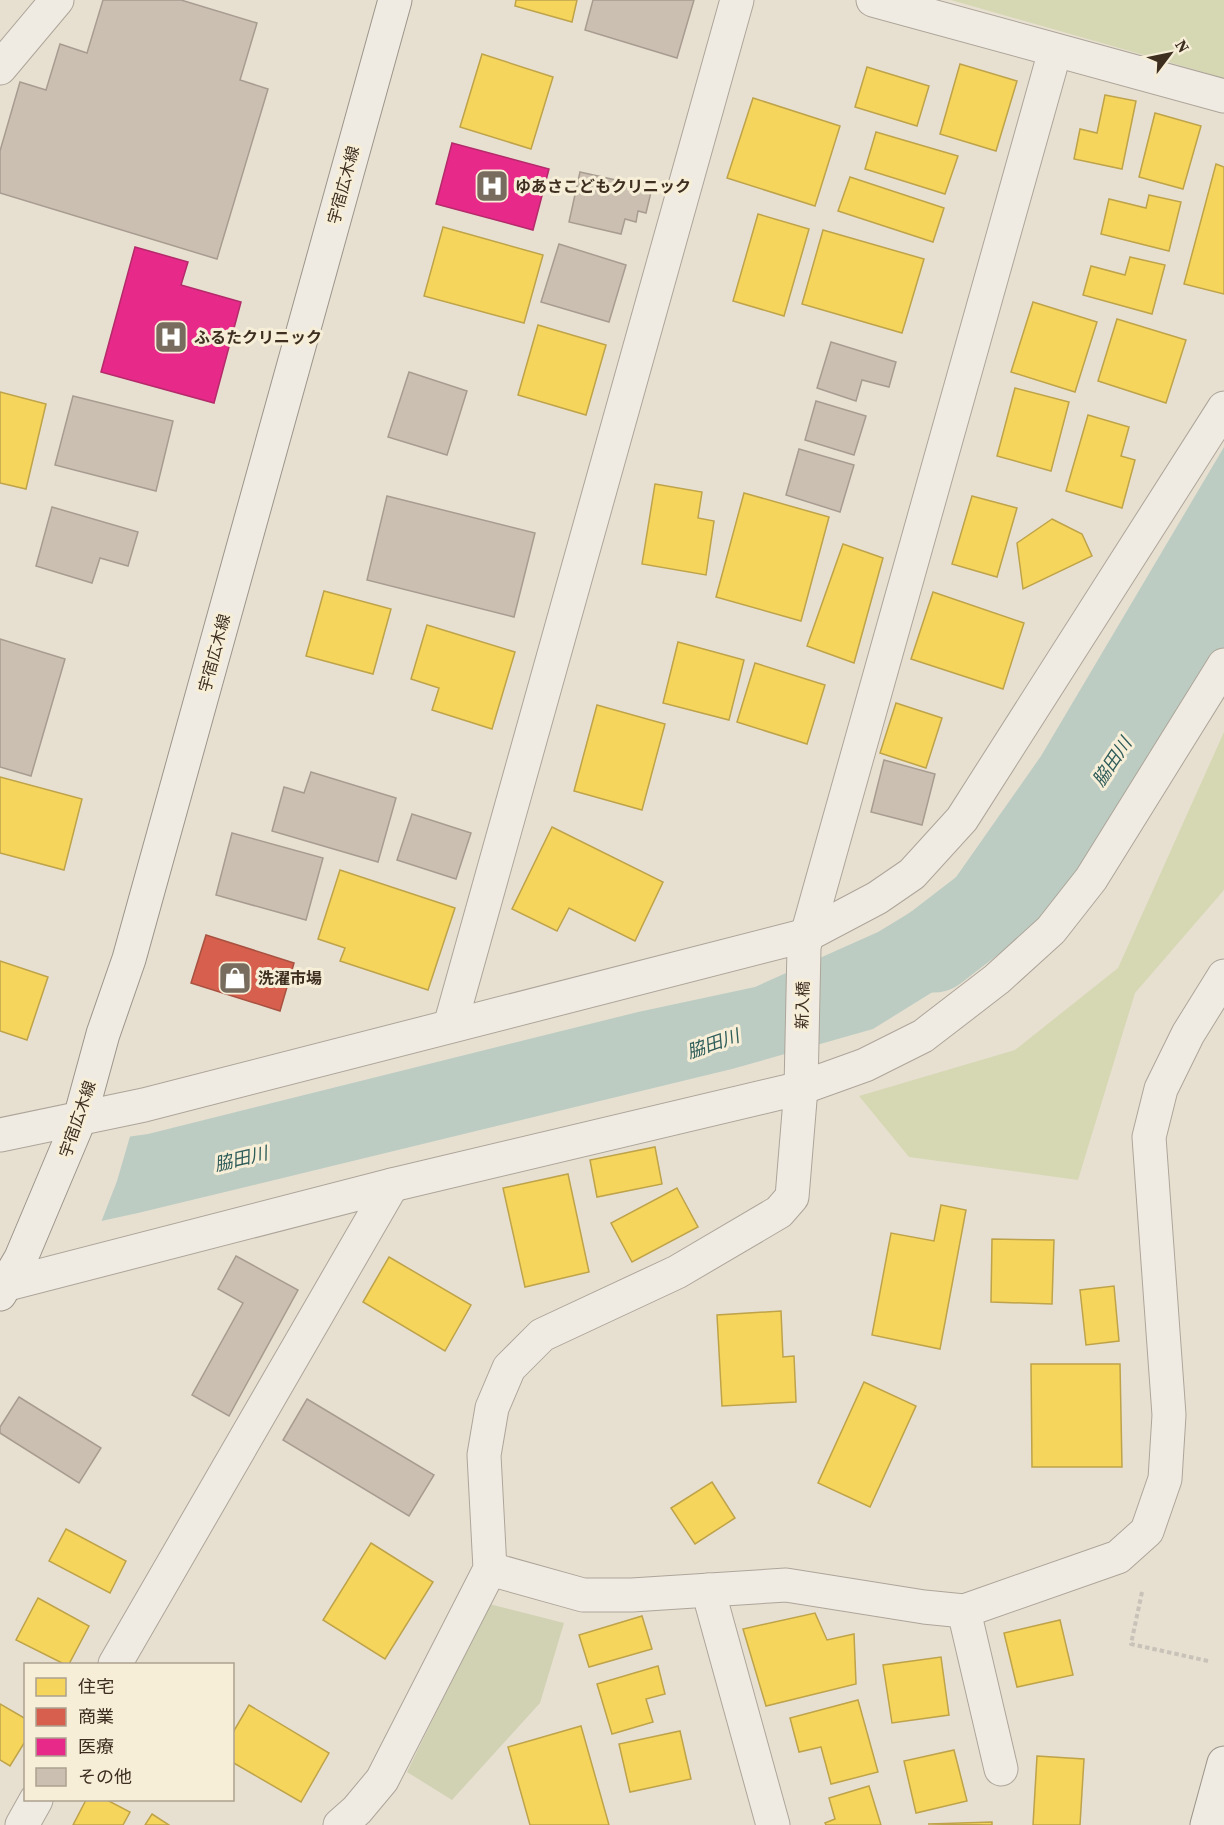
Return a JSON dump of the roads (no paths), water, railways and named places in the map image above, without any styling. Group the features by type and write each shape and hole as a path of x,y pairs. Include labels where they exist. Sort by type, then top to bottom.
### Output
{"street":[{"path":"0,68 57,0"},
{"name":"宇宿広木線","path":"7,1281 77,1126 103,1034 132,948 395,0"},
{"path":"450,1026 737,0"},
{"path":"873,0 1224,96"},
{"name":"新入橋","path":"490,1569 484,1455 492,1408 509,1368 542,1335 677,1272 779,1212 792,1197 801,1075 806,941 1055,51"},
{"path":"0,1136 77,1126 144,1105 450,1026 806,941 912,874 963,819 1224,408"},
{"path":"7,1281 392,1185 801,1075 866,1065 923,1036 997,979 1051,930 1091,879 1224,665"},
{"path":"340,1825 357,1810 382,1780 490,1569 583,1595 632,1595 786,1585 924,1607 964,1611 1118,1557 1148,1532 1165,1479 1169,1415 1149,1137 1161,1089 1188,1034 1224,976"},
{"path":"116,1663 392,1185"},
{"path":"708,1590 772,1825"},
{"path":"964,1611 1001,1769"},
{"path":"1207,1825 1224,1763"},
{"path":"22,1825 35,1801"}],"water":[{"path":"1224,447 1224,602 1181,669 952,980 873,1029 732,1069 138,1213 0,1243 0,1155 148,1134 638,1012 755,987 878,932 947,890 1041,756"}],"waterway":[{"name":"脇田川","path":"934,949 1034,872 1116,759 1164,681 1224,561"}],"place":[{"name":"ゆあさこどもクリニック","path":"492,186"},
{"name":"ふるたクリニック","path":"171,337"},
{"name":"洗濯市場","path":"235,978"}]}
